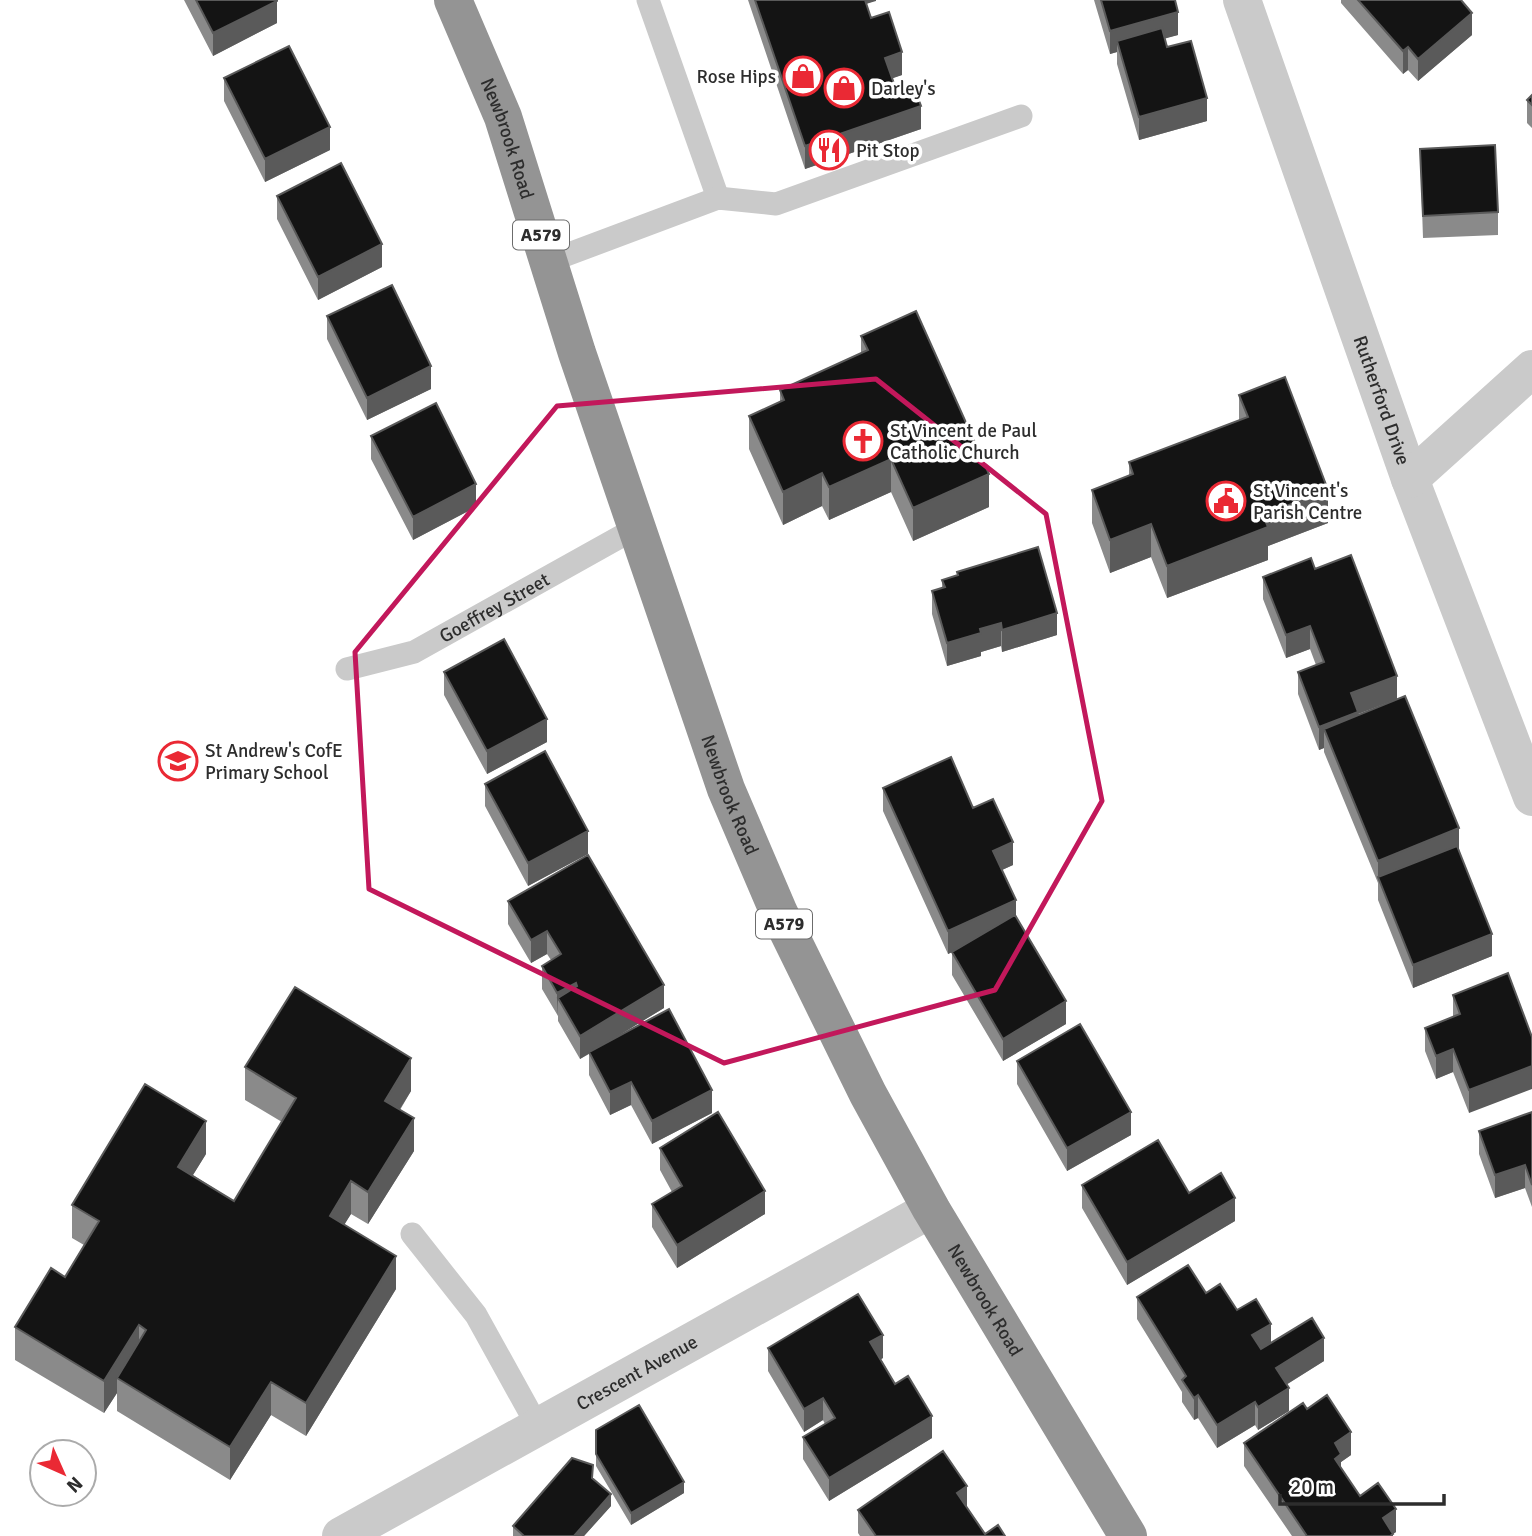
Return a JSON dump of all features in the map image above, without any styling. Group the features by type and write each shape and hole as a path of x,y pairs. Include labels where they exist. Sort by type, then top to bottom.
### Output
{"highway":[{"name":"Newbrook Road","path":"453,0 503,117 577,353 726,789 779,913 868,1094 931,1209 1128,1536"}],"street":[{"name":"Rutherford Drive","path":"1242,0 1410,480 1532,797"},
{"path":"1410,480 1532,369"},
{"name":"Crescent Avenue","path":"341,1536 931,1209"}],"lane":[{"path":"648,0 718,198"},
{"path":"550,261 718,198 776,204 1021,116"},
{"name":"Goeffrey Street","path":"347,669 414,652 636,528"},
{"path":"412,1234 476,1315 538,1427"}],"highlighted area":[{"path":"876,379 1046,514 1102,801 995,990 724,1063 369,889 355,652 557,406"}],"building":[{"path":"196,0 277,0 277,1 213,33"},
{"path":"755,0 865,0 871,18 889,12 902,52 885,58 897,92 914,87 921,106 805,146"},
{"path":"1101,0 1175,0 1178,12 1110,31"},
{"path":"1358,0 1461,0 1472,13 1418,59 1408,47 1403,51"},
{"path":"1162,28 1167,47 1191,41 1207,98 1139,117 1117,41"},
{"path":"289,46 330,127 265,159 224,78"},
{"path":"1495,145 1498,212 1423,216 1420,149"},
{"path":"341,163 382,244 318,277 277,196"},
{"path":"392,285 431,366 367,398 327,316"},
{"name":"St Vincent de Paul Catholic Church","path":"916,311 989,474 913,508 891,459 829,487 822,473 783,492 749,416 784,400 780,390 868,350 861,336"},
{"name":"St Vincent's Parish Centre","path":"1285,377 1328,490 1263,515 1268,527 1167,566 1151,524 1110,540 1092,490 1133,474 1129,462 1248,417 1239,395"},
{"path":"436,403 476,484 413,517 371,436"},
{"path":"1038,547 1057,613 1002,630 1001,623 980,629 981,633 947,643 932,591 945,587 942,580 958,575 957,572"},
{"path":"1351,555 1397,676 1351,693 1358,712 1319,727 1298,672 1324,662 1310,626 1286,635 1263,577 1311,558 1315,569"},
{"path":"504,639 547,719 487,751 444,672"},
{"path":"1405,696 1459,828 1378,861 1324,729"},
{"path":"545,751 588,831 528,863 485,784"},
{"path":"951,757 973,808 993,799 1013,842 993,851 1016,900 948,931 883,788"},
{"path":"1457,846 1492,934 1413,965 1378,877"},
{"path":"588,855 664,985 580,1036 558,998 577,986 576,983 557,993 542,966 561,954 547,931 531,940 508,901"},
{"path":"1015,915 1066,1001 1003,1039 952,952"},
{"path":"1508,973 1532,1037 1532,1066 1469,1090 1453,1049 1436,1056 1425,1028 1460,1014 1453,995"},
{"path":"295,987 411,1058 385,1101 414,1118 368,1192 351,1181 330,1216 396,1256 306,1403 271,1382 230,1447 117,1378 146,1330 139,1325 104,1381 15,1327 51,1268 65,1277 99,1221 72,1205 145,1084 206,1121 178,1167 234,1201 296,1098 245,1067"},
{"path":"669,1009 712,1090 652,1121 631,1082 610,1092 589,1052"},
{"path":"1080,1024 1131,1112 1067,1148 1017,1061"},
{"path":"718,1112 765,1191 677,1245 652,1204 682,1186 660,1148"},
{"path":"1532,1112 1532,1185 1525,1165 1495,1175 1479,1131"},
{"path":"1158,1140 1189,1193 1221,1173 1235,1198 1127,1262 1082,1185"},
{"path":"1188,1265 1206,1293 1220,1284 1237,1310 1256,1299 1271,1324 1252,1335 1261,1349 1312,1318 1324,1338 1276,1368 1289,1388 1258,1407 1255,1402 1217,1425 1198,1395 1194,1398 1182,1380 1186,1376 1137,1297"},
{"path":"858,1294 883,1335 870,1342 895,1384 908,1376 932,1416 829,1478 803,1437 835,1418 823,1398 804,1409 768,1348"},
{"path":"1327,1395 1351,1432 1335,1443 1341,1454 1335,1459 1360,1496 1378,1483 1396,1509 1383,1518 1393,1534 1390,1536 1307,1536 1244,1443 1303,1403 1307,1409"},
{"path":"639,1405 684,1482 631,1513 596,1454 596,1430"},
{"path":"943,1451 967,1486 957,1493 985,1534 998,1525 1005,1536 876,1536 858,1510"},
{"path":"572,1458 593,1465 592,1478 611,1494 574,1536 524,1536 513,1526"}],"place":[{"name":"Rose Hips","path":"803,76"},
{"name":"Darley's","path":"844,88"},
{"name":"Pit Stop","path":"829,150"},
{"name":"St Vincent de Paul Catholic Church","path":"863,441"},
{"name":"St Vincent's Parish Centre","path":"1226,501"},
{"name":"St Andrew's CofE Primary School","path":"178,761"}]}
